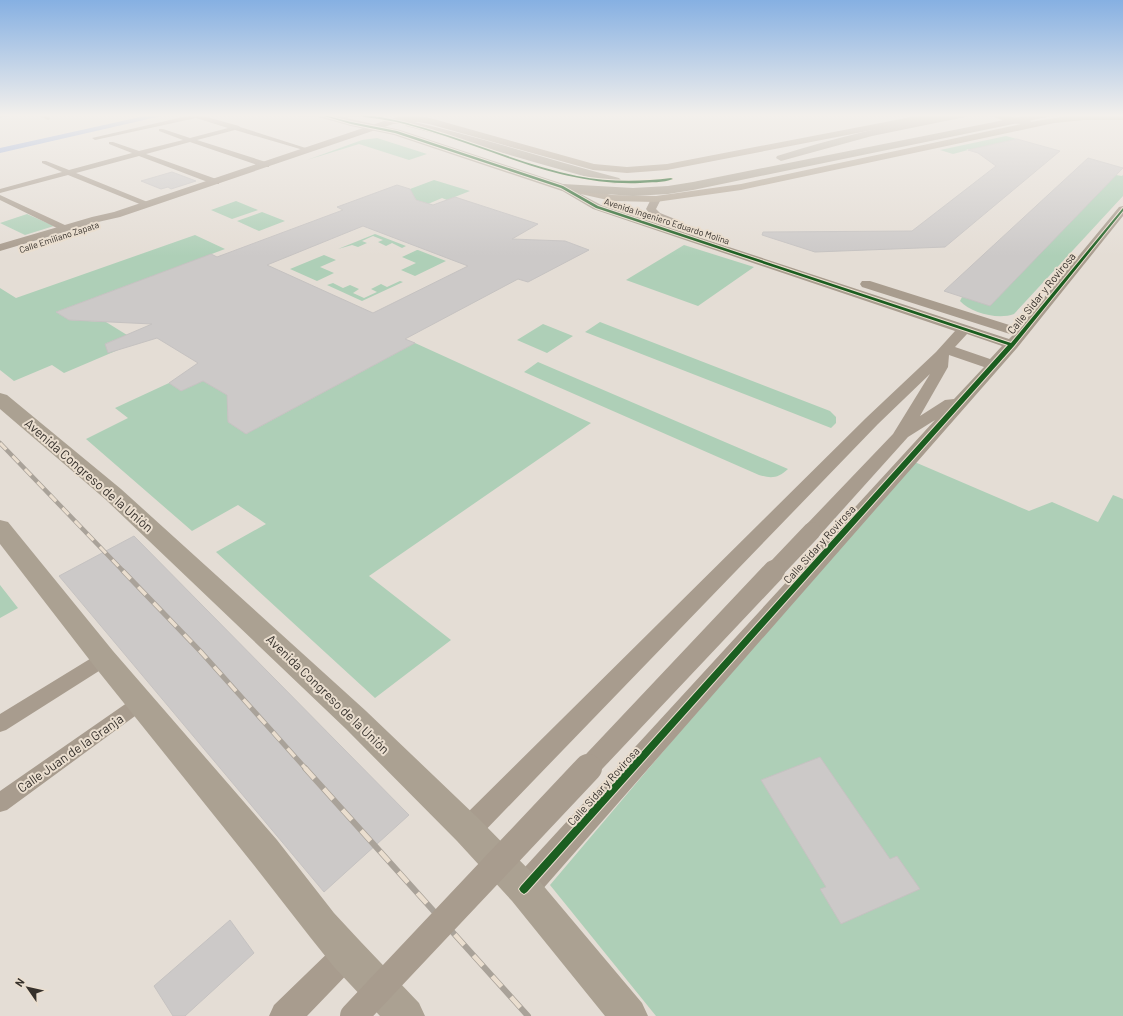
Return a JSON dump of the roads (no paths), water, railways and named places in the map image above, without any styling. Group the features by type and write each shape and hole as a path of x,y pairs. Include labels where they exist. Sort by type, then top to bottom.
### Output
{"main road":[{"name":"Avenida Ingeniero Eduardo Molina","path":"492,161 562,187"},
{"name":"Avenida Ingeniero Eduardo Molina","path":"525,161 554,171 585,178 621,182 646,182 675,178"},
{"path":"541,161 568,170 621,182"},
{"name":"Avenida Ingeniero Eduardo Molina","path":"573,161 593,167 627,170 667,167"},
{"path":"568,170 600,174 635,174 656,171 667,167 696,161"},
{"path":"718,170 763,161"},
{"path":"562,187 618,192 681,188 813,161"},
{"path":"562,187 605,197 656,199 741,186 857,161"},
{"name":"Avenida Congreso de la Unión","path":"0,399 113,494 313,678 468,830 524,888 629,1016"},
{"path":"0,528 104,659 347,954 406,1016"}],"street":[{"path":"0,191 110,161"},
{"path":"159,161 216,182"},
{"path":"255,161 266,165"},
{"name":"Calle Emiliano Zapata","path":"0,248 64,228 116,215 276,161"},
{"path":"44,162 147,204"},
{"name":"Avenida Ingeniero Eduardo Molina","path":"562,187 596,207 964,329 1017,339"},
{"path":"0,197 64,228"},
{"name":"Avenida Ingeniero Eduardo Molina","path":"656,199 651,209 656,215 667,220 833,273"},
{"name":"Calle Sidar y Rovirosa","path":"524,888 1017,339 1123,209"},
{"name":"Calle Emiliano Zapata","path":"0,256 104,222 116,215"},
{"path":"856,280 1017,339"},
{"path":"468,830 862,431 944,352 964,329"},
{"path":"944,352 993,365"},
{"path":"900,437 941,367 944,352"},
{"path":"900,437 973,387"},
{"name":"Calle Sidar y Rovirosa","path":"354,1016 900,437"},
{"path":"0,724 104,659"},
{"name":"Calle Juan de la Granja","path":"0,803 140,703"},
{"path":"285,1016 347,954"}],"railway":[{"path":"0,443 124,572"},
{"path":"123,571 201,652 306,769"},
{"path":"305,768 528,1016"}]}
